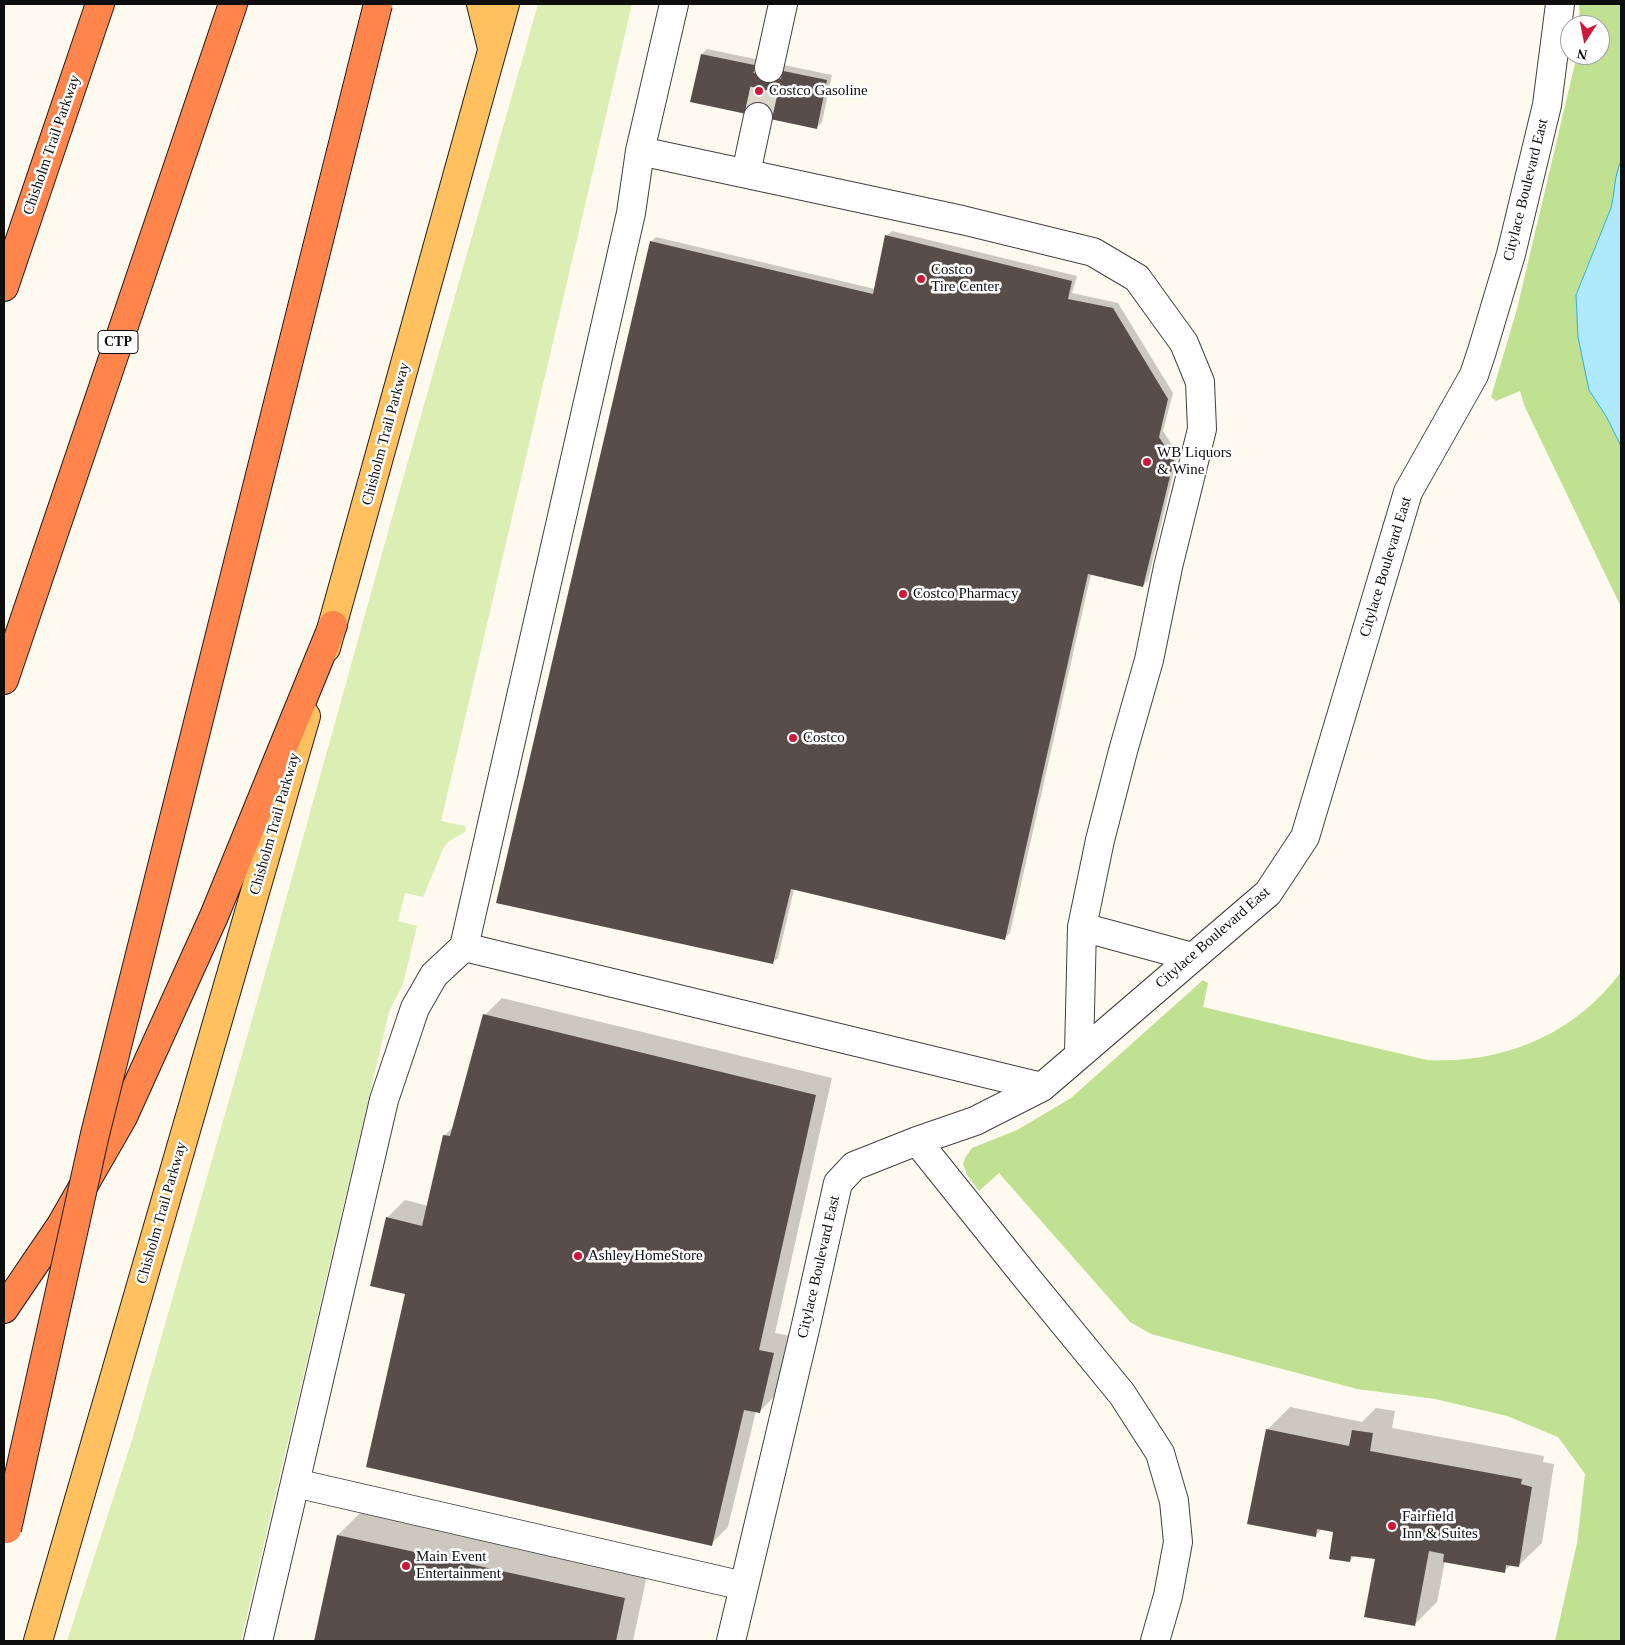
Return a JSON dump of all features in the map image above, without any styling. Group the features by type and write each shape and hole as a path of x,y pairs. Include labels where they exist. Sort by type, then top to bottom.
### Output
{"highway":[{"name":"Chisholm Trail Parkway","path":"4,287 100,4"},
{"name":"CTP","path":"4,680 233,4"},
{"path":"4,1540 95,1134 378,4"},
{"path":"4,1309 61,1225 123,1117 214,916 333,625"}],"main road":[{"path":"481,4 492,49"},
{"name":"Chisholm Trail Parkway","path":"38,1641 333,625 505,4"}],"lane":[{"path":"258,1641 384,1100 415,1008 434,975 464,947 631,213 640,151 674,4"},
{"path":"769,68 783,4"},
{"name":"Citylace Boulevard East","path":"731,1641 838,1183 854,1166 975,1121 1042,1086 1268,893 1305,837 1408,492 1474,375 1485,342 1511,254 1547,106 1560,4"},
{"path":"746,173 758,116"},
{"path":"640,151 962,220 1093,252 1137,278 1184,343 1200,382 1202,429 1168,567 1149,660 1100,840 1082,927 1079,1054"},
{"path":"1082,927 1192,957"},
{"path":"464,947 1042,1086"},
{"path":"917,1141 1122,1394 1160,1453 1174,1501 1178,1542 1168,1596 1155,1641"},
{"path":"295,1483 744,1586"}],"green space":[{"path":"538,4 632,4 441,821 465,826 466,831 448,842 443,849 423,897 405,893 398,921 417,926 403,984 389,1012 241,1641 67,1641 132,1440"},
{"path":"1579,4 1621,4 1621,161 1617,172 1611,208 1576,294 1576,308 1589,390 1606,416 1621,446 1621,607 1524,405 1520,391 1496,401 1491,397 1517,309 1575,65 1610,65 1610,15 1580,15"},
{"path":"1621,972 1621,1641 1555,1641 1577,1543 1585,1474 1558,1437 1507,1416 1435,1399 1357,1389 1151,1334 1130,1322 999,1173 979,1191 967,1175 963,1164 972,1148 1017,1130 1071,1098 1203,980 1208,983 1203,1007 1427,1060 1456,1060 1483,1057 1536,1041 1560,1028 1582,1012 1603,994"}],"water":[{"path":"1621,161 1621,446 1606,416 1589,390 1578,337 1576,295 1611,208 1617,172"}],"building":[{"name":"Costco Gasoline","path":"701,54 827,80 817,129 690,102"},
{"name":"Costco","path":"885,235 1072,281 1068,299 1113,308 1168,399 1159,437 1174,460 1143,587 1088,574 1005,940 791,889 773,964 496,903 650,241 873,294"},
{"name":"Ashley HomeStore","path":"483,1014 816,1095 759,1350 774,1353 760,1413 744,1410 712,1546 366,1467 405,1294 370,1286 386,1217 422,1226 443,1135 450,1136"},
{"name":"Fairfield Inn & Suites","path":"1266,1429 1349,1446 1352,1430 1373,1433 1370,1451 1522,1479 1521,1484 1532,1487 1519,1567 1506,1565 1505,1573 1443,1562 1444,1554 1429,1551 1415,1626 1364,1617 1375,1559 1351,1556 1350,1562 1329,1559 1333,1532 1317,1529 1316,1537 1247,1524"},
{"name":"Main Event Entertainment","path":"337,1535 625,1598 616,1641 314,1641"}],"tunnel":[{"path":"758,117 769,68"}],"place":[{"name":"Costco Gasoline","path":"759,91"},
{"name":"Costco Tire Center","path":"921,279"},
{"name":"WB Liquors & Wine","path":"1147,462"},
{"name":"Costco Pharmacy","path":"903,594"},
{"name":"Costco","path":"793,738"},
{"name":"Ashley HomeStore","path":"578,1256"},
{"name":"Fairfield Inn & Suites","path":"1392,1526"},
{"name":"Main Event Entertainment","path":"406,1566"}]}
